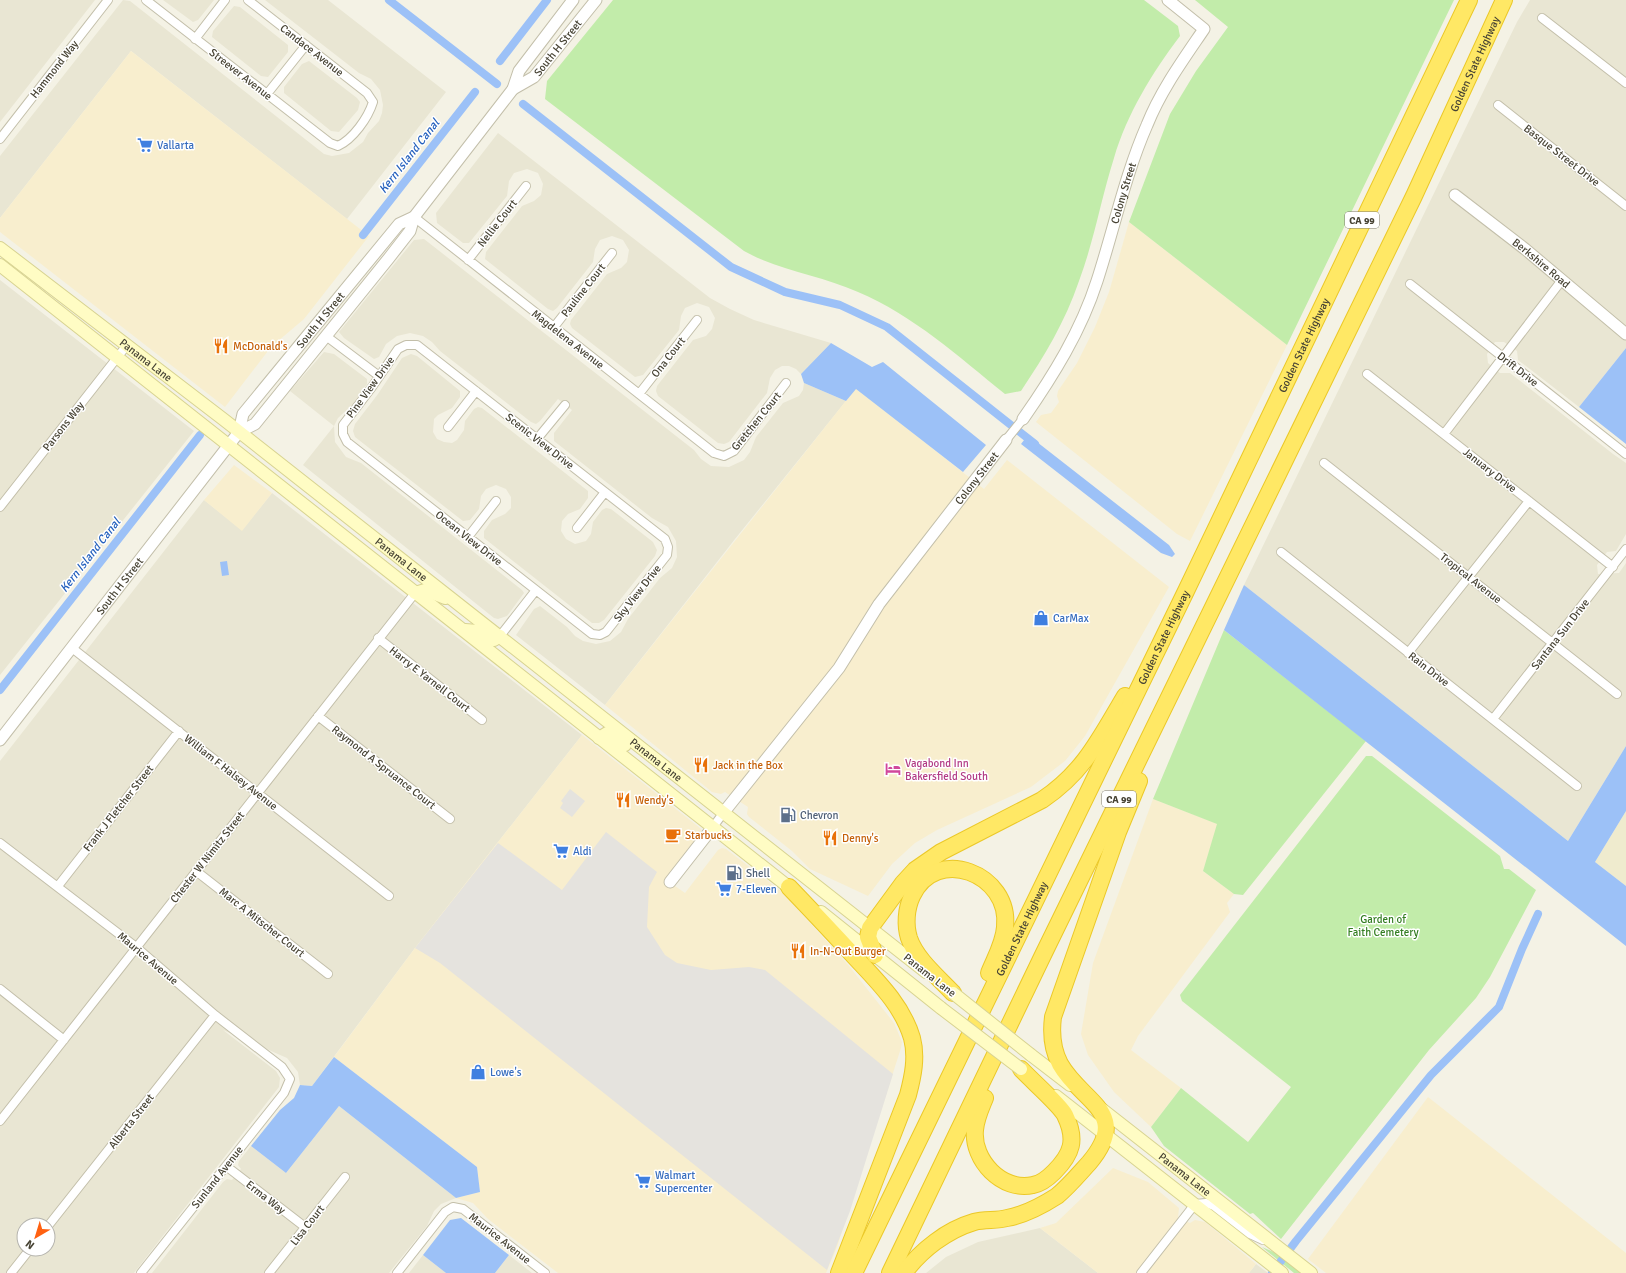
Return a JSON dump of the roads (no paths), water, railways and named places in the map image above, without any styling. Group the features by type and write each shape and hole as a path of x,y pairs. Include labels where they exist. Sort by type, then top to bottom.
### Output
{"highway":[{"name":"Golden State Highway","path":"854,1273 1186,591 1469,0"},
{"name":"Golden State Highway","path":"890,1273 1043,954 1411,203 1504,0"},
{"path":"875,955 868,937 870,928 903,883 926,861 1042,800 1080,769 1090,755 1186,591"},
{"path":"904,1273 932,1244 959,1228 975,1222 1008,1218 1036,1207 1054,1197 1070,1186 1099,1151 1106,1135 1105,1121 1099,1106 1067,1074 1060,1064 1052,1041 1052,1017 1118,832 1213,606"},
{"path":"931,1113 1001,943 1006,927 1004,907 995,890 988,882 977,875 954,869 935,873 925,879 915,890 908,906 907,926 909,938 915,950 953,993"},
{"path":"789,887 887,992 906,1023 912,1038 914,1053 914,1067 908,1095 839,1273"},
{"path":"1020,1069 1064,1114 1072,1137 1069,1153 1063,1164 1050,1176 1034,1185 1011,1183 993,1173 981,1158 975,1141 975,1131 980,1112 1043,954"}],"main road":[{"name":"Panama Lane","path":"1,252 127,345 239,432 1311,1273"},
{"name":"Panama Lane","path":"0,265 118,356 415,593 464,630 941,1008 1282,1273"},
{"path":"415,593 425,590 441,598 454,600"},
{"path":"464,630 478,631 494,640 500,636"},
{"path":"599,738 607,733 610,734 643,759 666,767"}],"street":[{"name":"Hammond Way","path":"0,139 108,0"},
{"name":"Streever Avenue","path":"146,0 330,143 338,146"},
{"path":"195,39 225,0"},
{"name":"Candace Avenue","path":"248,0 367,92 373,102 370,112 346,143 338,146"},
{"name":"South H Street","path":"239,432 255,424 410,231 414,217 513,89 519,71 573,0"},
{"name":"South H Street","path":"513,89 534,77 596,0"},
{"name":"Colony Street","path":"670,882 839,668 878,604 1023,419 1056,370 1085,313 1097,282 1131,165 1147,124 1176,70 1204,29 1168,0"},
{"path":"1542,18 1626,83"},
{"path":"267,94 306,45"},
{"name":"Basque Street Drive","path":"1498,105 1626,206"},
{"name":"Nellie Court","path":"468,260 526,186"},
{"name":"Berkshire Road","path":"1455,196 1562,280 1626,334"},
{"name":"South H Street","path":"0,740 239,432 243,414 399,224 414,217"},
{"name":"Magdelena Avenue","path":"414,217 714,453 724,456"},
{"name":"Pauline Court","path":"554,327 612,253"},
{"path":"364,266 332,318 326,336 378,376"},
{"path":"1444,434 1562,280"},
{"name":"Drift Drive","path":"1410,284 1626,454"},
{"name":"Ona Court","path":"639,394 697,320"},
{"path":"294,376 312,341 314,328"},
{"name":"Parsons Way","path":"0,507 127,345"},
{"name":"Pine View Drive","path":"343,434 343,425 398,349 406,345"},
{"name":"Scenic View Drive","path":"406,345 417,345 665,539 668,546"},
{"name":"January Drive","path":"1367,374 1613,567"},
{"name":"Gretchen Court","path":"724,456 734,451 786,383"},
{"path":"448,427 476,391"},
{"path":"538,439 564,405"},
{"name":"Ocean View Drive","path":"343,434 347,442 592,634 600,635"},
{"name":"Tropical Avenue","path":"1324,463 1617,694"},
{"path":"577,528 605,492"},
{"path":"468,537 496,501"},
{"path":"1408,653 1529,501"},
{"name":"Sky View Drive","path":"600,635 606,632 667,555 668,546"},
{"name":"Santana Sun Drive","path":"1493,719 1626,549"},
{"name":"Rain Drive","path":"1281,552 1577,786"},
{"path":"500,636 536,590"},
{"name":"Chester W Nimitz Street","path":"0,1122 378,638 415,593"},
{"name":"Harry E Yarnell Court","path":"378,638 482,720"},
{"name":"William F Halsey Avenue","path":"72,648 389,896"},
{"name":"Raymond A Spruance Court","path":"318,716 450,819"},
{"name":"Frank J Fletcher Street","path":"58,886 179,731"},
{"name":"Maurice Avenue","path":"0,843 136,947 215,1015 282,1067 290,1079"},
{"name":"Marc A Mitscher Court","path":"196,871 328,974"},
{"path":"0,989 64,1040"},
{"name":"Alberta Street","path":"55,1217 215,1015"},
{"name":"Sunland Avenue","path":"141,1273 284,1093 290,1079"},
{"name":"Erma Way","path":"226,1166 305,1227"},
{"name":"Lisa Court","path":"270,1273 345,1177"},
{"path":"1141,1273 1195,1204 1206,1203 1214,1206 1250,1234 1278,1247"},
{"name":"Maurice Avenue","path":"397,1273 445,1212 453,1207 463,1209 545,1273"},
{"path":"11,1273 24,1257"}],"water":[{"path":"831,343 872,367 883,362 986,445 963,472 856,389 846,401 804,383 801,374"},
{"path":"1626,348 1626,444 1579,407"},
{"path":"1028,435 1169,545 1175,554 1172,557 1161,553 1021,444"},
{"path":"227,561 229,575 222,576 220,562"},
{"path":"1244,585 1568,841 1626,746 1626,811 1595,862 1626,886 1626,946 1224,630"},
{"path":"334,1057 477,1167 480,1192 456,1198 339,1106 286,1173 251,1146 280,1110 294,1098 300,1085 312,1086"},
{"path":"461,1218 509,1255 495,1273 446,1273 423,1255 450,1220"}],"waterway":[{"path":"389,0 497,84"},
{"name":"Kern Island Canal","path":"500,61 547,0"},
{"name":"Kern Island Canal","path":"363,235 475,92"},
{"path":"523,104 731,267 785,292 840,305 887,327 1035,444"},
{"name":"Kern Island Canal","path":"0,690 200,435"},
{"path":"1272,1273 1296,1241 1431,1075 1499,1007 1522,949 1538,914"}],"place":[{"name":"Vallarta","path":"145,145"},
{"name":"McDonald's","path":"221,346"},
{"name":"CarMax","path":"1041,618"},
{"name":"Jack in the Box","path":"701,765"},
{"name":"Vagabond Inn Bakersfield South","path":"893,769"},
{"name":"Wendy's","path":"623,800"},
{"name":"Chevron","path":"788,815"},
{"name":"Starbucks","path":"673,835"},
{"name":"Denny's","path":"830,838"},
{"name":"Aldi","path":"561,851"},
{"name":"Shell","path":"734,873"},
{"name":"7-Eleven","path":"724,889"},
{"name":"In-N-Out Burger","path":"798,951"},
{"name":"Lowe's","path":"478,1072"},
{"name":"Walmart Supercenter","path":"643,1181"}],"park label":[{"name":"Garden of Faith Cemetery","path":"1383,925"}]}
